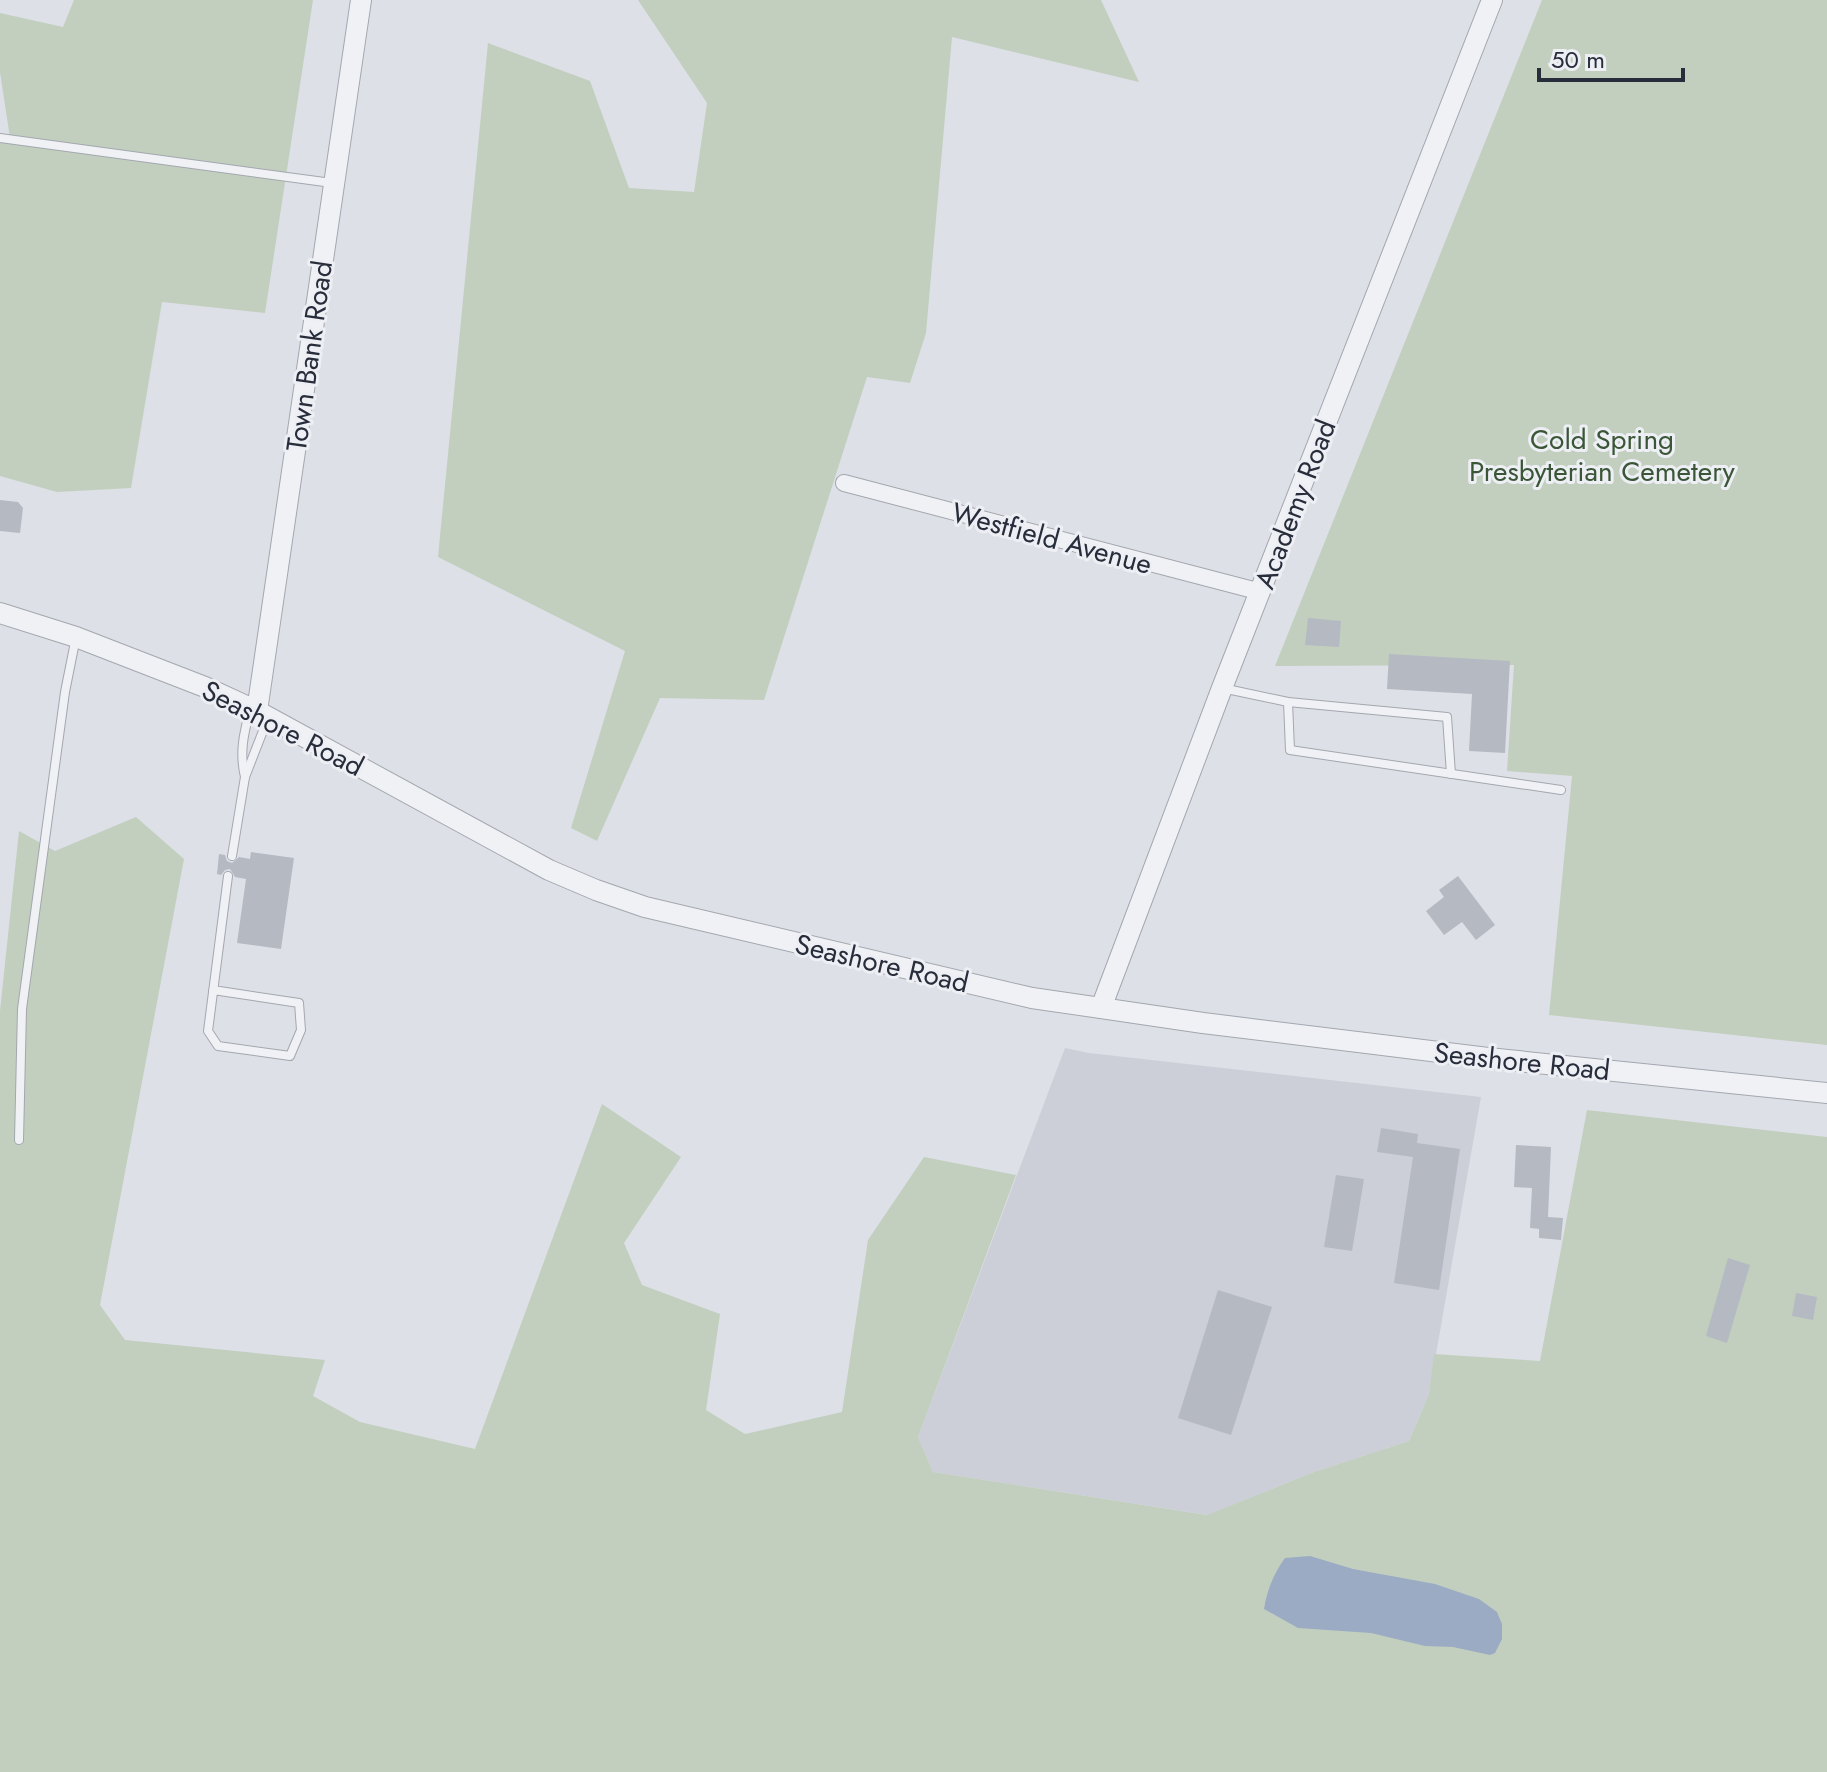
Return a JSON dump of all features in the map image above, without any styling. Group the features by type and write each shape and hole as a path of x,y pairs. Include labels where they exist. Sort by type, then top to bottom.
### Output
{"street":[{"name":"Town Bank Road","path":"259,712 361,0"},
{"name":"Academy Road","path":"1101,1008 1222,688 1492,0"},
{"name":"Westfield Avenue","path":"844,483 1261,592"},
{"name":"Seashore Road","path":"0,613 76,637 205,687 259,712 549,870 645,907 1016,994 1101,1008 1473,1056 1827,1093"}],"lane":[{"path":"0,138 334,184"},
{"path":"19,1140 22,1009 65,692 76,637"},
{"path":"1222,688 1288,702 1447,717 1451,774"},
{"path":"1288,702 1290,750 1561,790"},
{"path":"245,777 242,745 259,712"},
{"path":"232,856 259,712"},
{"path":"213,990 299,1003 301,1030 290,1056 218,1046 208,1031 213,990 228,876"}],"shaded area":[{"path":"1065,1048 1481,1097 1429,1394 1409,1441 1314,1472 1208,1515 933,1472 918,1437"}],"green space":[{"path":"74,0 313,0 265,313 162,302 131,488 57,492 0,476 0,138 10,138 0,72 0,13 63,27"},
{"path":"638,0 1101,0 1139,82 952,37 926,333 910,383 867,377 764,700 660,698 597,841 571,828 625,651 438,557 488,43 590,81 629,188 694,192 707,103"},
{"name":"Cold Spring Presbyterian Cemetery","path":"1542,0 1827,0 1827,1045 1549,1015 1572,776 1507,771 1514,665 1275,666"},
{"path":"136,817 184,859 100,1305 125,1340 325,1360 313,1396 360,1422 475,1449 602,1104 681,1157 624,1243 642,1285 720,1314 706,1410 745,1434 842,1412 868,1240 924,1157 1016,1175 918,1437 933,1472 1207,1515 1314,1472 1409,1441 1429,1394 1434,1354 1540,1361 1587,1110 1827,1137 1827,1772 0,1772 0,1011 19,831 55,851"}],"water":[{"path":"1310,1556 1353,1569 1435,1584 1479,1599 1497,1612 1502,1624 1502,1639 1495,1653 1490,1655 1453,1647 1425,1646 1371,1633 1298,1628 1264,1609 1272,1582 1285,1558"}],"building":[{"path":"0,500 18,502 23,508 20,533 0,531"},
{"path":"1308,618 1341,621 1339,647 1305,645"},
{"path":"1389,654 1510,661 1505,753 1469,751 1472,694 1387,689"},
{"path":"251,852 294,858 281,949 237,943 246,879 235,877 230,869 217,874 219,854 225,855 227,861 232,863 239,857 250,859"},
{"path":"1458,876 1495,925 1476,940 1462,922 1444,935 1426,911 1444,897 1439,890"},
{"path":"1381,1128 1418,1134 1417,1143 1460,1149 1439,1290 1394,1283 1413,1157 1377,1152"},
{"path":"1516,1145 1551,1147 1548,1217 1563,1218 1561,1240 1539,1238 1539,1229 1530,1228 1532,1188 1514,1187"},
{"path":"1336,1175 1364,1179 1352,1251 1324,1247"},
{"path":"1728,1258 1750,1265 1727,1343 1706,1336"},
{"path":"1218,1290 1272,1307 1231,1435 1178,1418"},
{"path":"1796,1293 1817,1297 1813,1320 1792,1316"}]}
